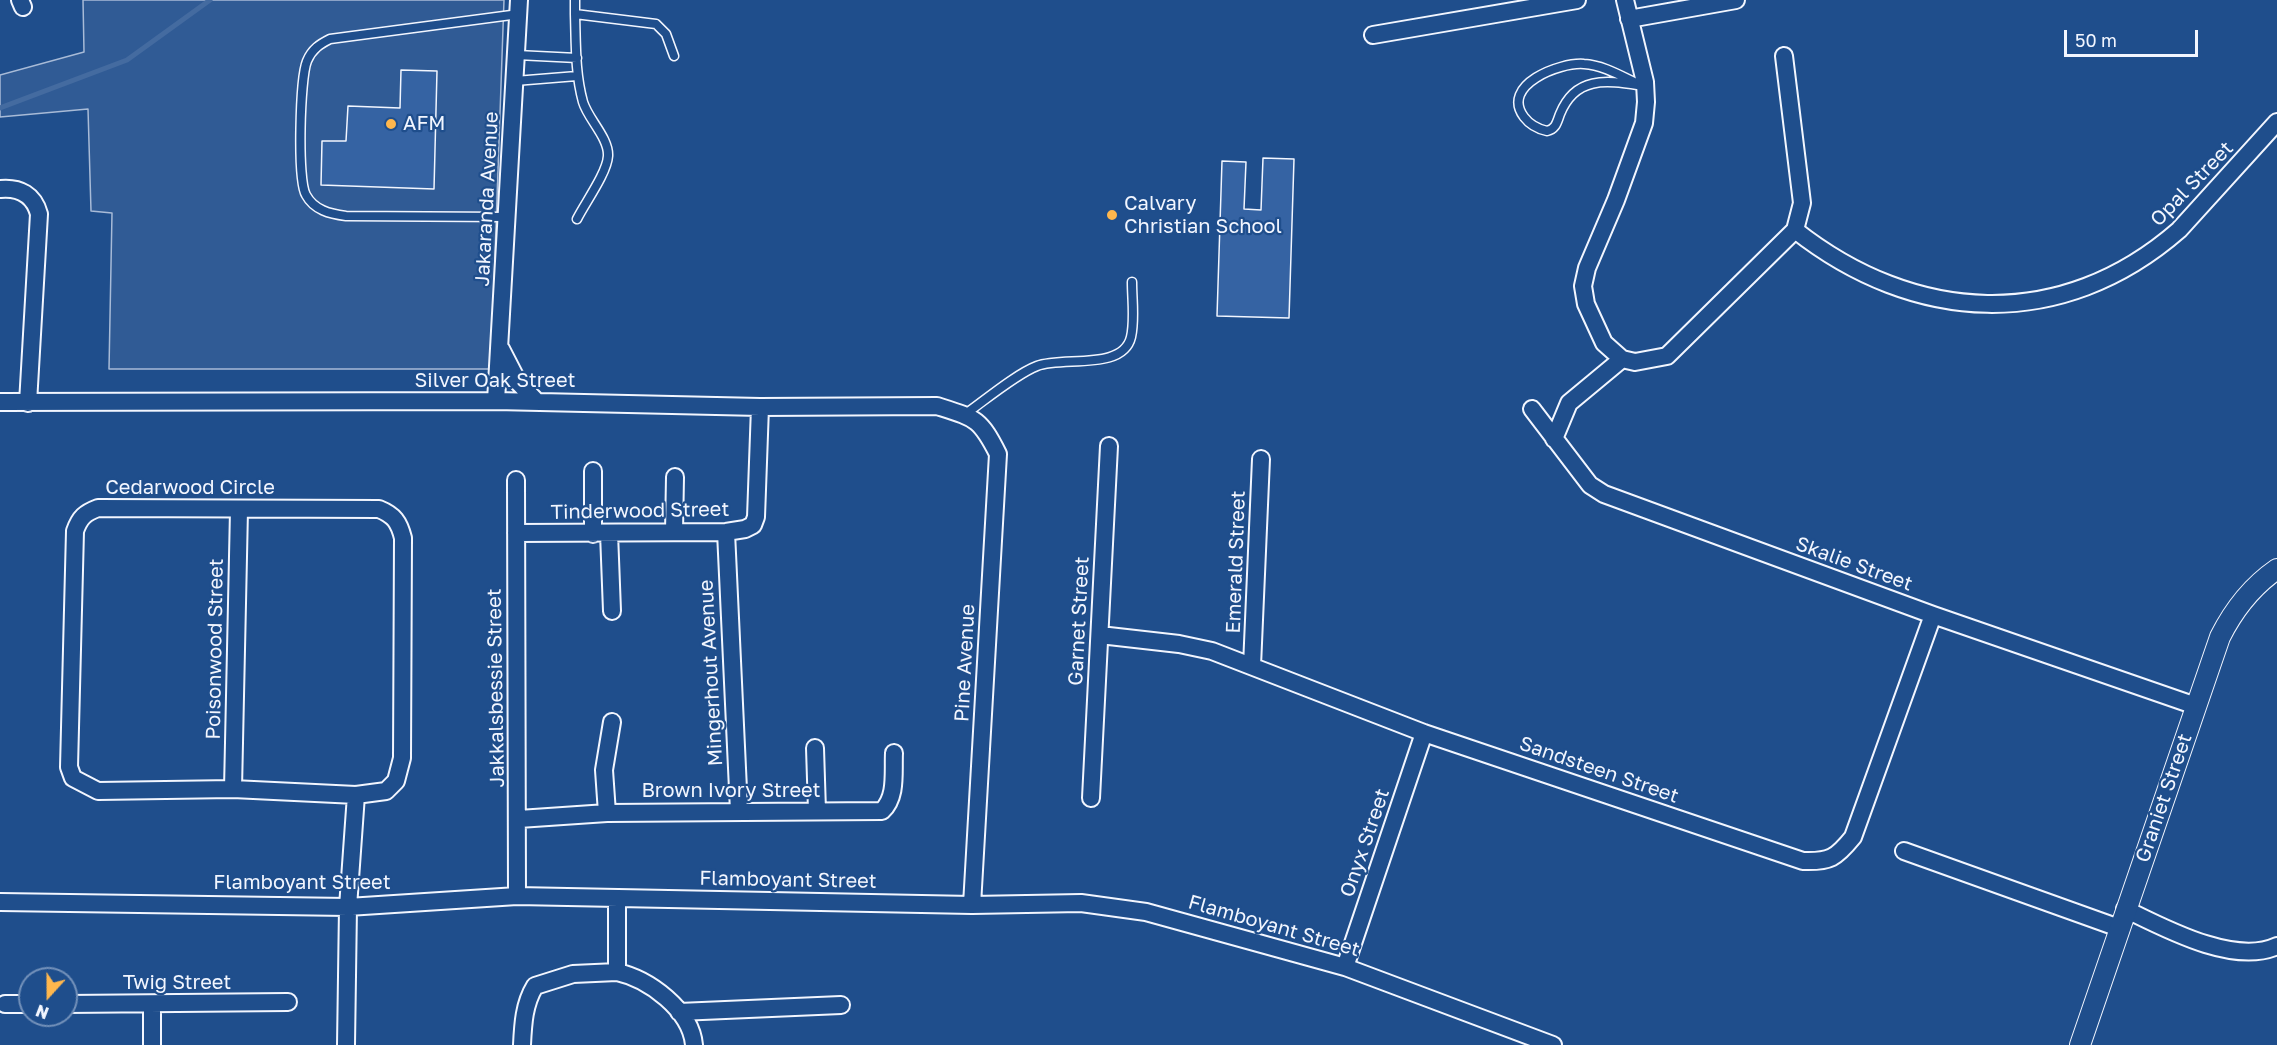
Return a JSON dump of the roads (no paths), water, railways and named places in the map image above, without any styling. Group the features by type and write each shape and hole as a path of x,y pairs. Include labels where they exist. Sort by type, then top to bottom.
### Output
{"street":[{"path":"1373,35 1577,0"},
{"path":"1625,0 1645,87 1644,123 1616,200 1587,268 1583,286 1586,304 1604,343 1622,359 1635,362 1667,356 1795,230 1803,203 1784,56"},
{"path":"1629,19 1736,0"},
{"name":"Jakaranda Avenue","path":"496,401 519,7"},
{"name":"Opal Street","path":"1795,230 1822,251 1854,270 1885,285 1938,300 2004,303 2057,298 2101,280 2163,244 2179,230 2277,122"},
{"path":"0,189 18,190 29,195 36,202 39,214 29,350 28,403"},
{"path":"500,346 518,382 537,402"},
{"path":"1554,439 1569,403 1622,359"},
{"name":"Silver Oak Street","path":"0,402 496,401 760,407 937,406 964,415 984,426"},
{"name":"Tinderwood Street","path":"516,534 726,532 746,529 753,525 756,517 760,407"},
{"name":"Skalie Street","path":"1532,409 1590,485 1604,494 1933,615 2196,706"},
{"name":"Pine Avenue","path":"972,905 998,454 984,426"},
{"name":"Garnet Street","path":"1091,798 1109,446"},
{"name":"Emerald Street","path":"1252,666 1261,459"},
{"path":"593,471 612,610"},
{"path":"674,532 675,477"},
{"name":"Jakkalsbessie Street","path":"516,480 519,819 517,896"},
{"name":"Cedarwood Circle","path":"98,508 239,510 379,509 391,514 399,523 403,538 402,758 396,781 386,791 356,795 233,789 98,791 73,778 69,767 75,531 79,519 98,508"},
{"name":"Poisonwood Street","path":"233,789 239,510"},
{"name":"Mingerhout Avenue","path":"726,532 739,811"},
{"name":"Graniet Street","path":"2080,1045 2196,706 2231,614 2246,595 2277,569"},
{"name":"Sandsteen Street","path":"1100,635 1179,644 1212,651 1424,733 1803,861 1823,862 1840,853 1853,837 1933,615"},
{"path":"607,813 604,770 612,722"},
{"name":"Onyx Street","path":"1345,967 1424,733"},
{"path":"815,748 817,811"},
{"name":"Brown Ivory Street","path":"519,819 607,813 739,811 869,813 882,811 890,804 894,753"},
{"path":"346,1045 348,906 356,795"},
{"path":"1904,851 2119,928"},
{"name":"Flamboyant Street","path":"0,902 348,906 517,896 972,905 1081,903 1146,912 1345,967 1553,1045"},
{"path":"616,898 616,972"},
{"path":"2125,909 2173,933 2224,950 2269,950 2277,946"},
{"path":"522,1045 525,1012 529,997 536,986 573,974 616,972 654,989 679,1012 689,1025 694,1045"},
{"name":"Twig Street","path":"78,1004 288,1002"},
{"path":"5,1004 18,1004"},
{"path":"152,1004 152,1045"},
{"path":"679,1012 841,1005"}],"lane":[{"path":"575,0 577,76 584,104 604,142 608,156 577,219"},
{"path":"507,217 345,216 327,213 307,198 302,187 300,165 306,64 319,44 330,39 519,7"},
{"path":"575,14 656,24 666,34 674,56"},
{"path":"517,55 577,58"},
{"path":"1583,63 1604,69 1645,87 1607,81 1586,86 1568,98 1555,127 1547,131 1535,128 1527,120 1518,102 1520,93 1535,77 1583,63"},
{"path":"515,81 577,76"},
{"path":"964,415 1035,366 1057,361 1103,360 1125,350 1131,339 1133,324 1132,282"}],"waterway":[{"path":"0,108 127,60 210,0"}],"place":[{"name":"AFM","path":"391,124"},
{"name":"Calvary Christian School","path":"1112,215"}]}
